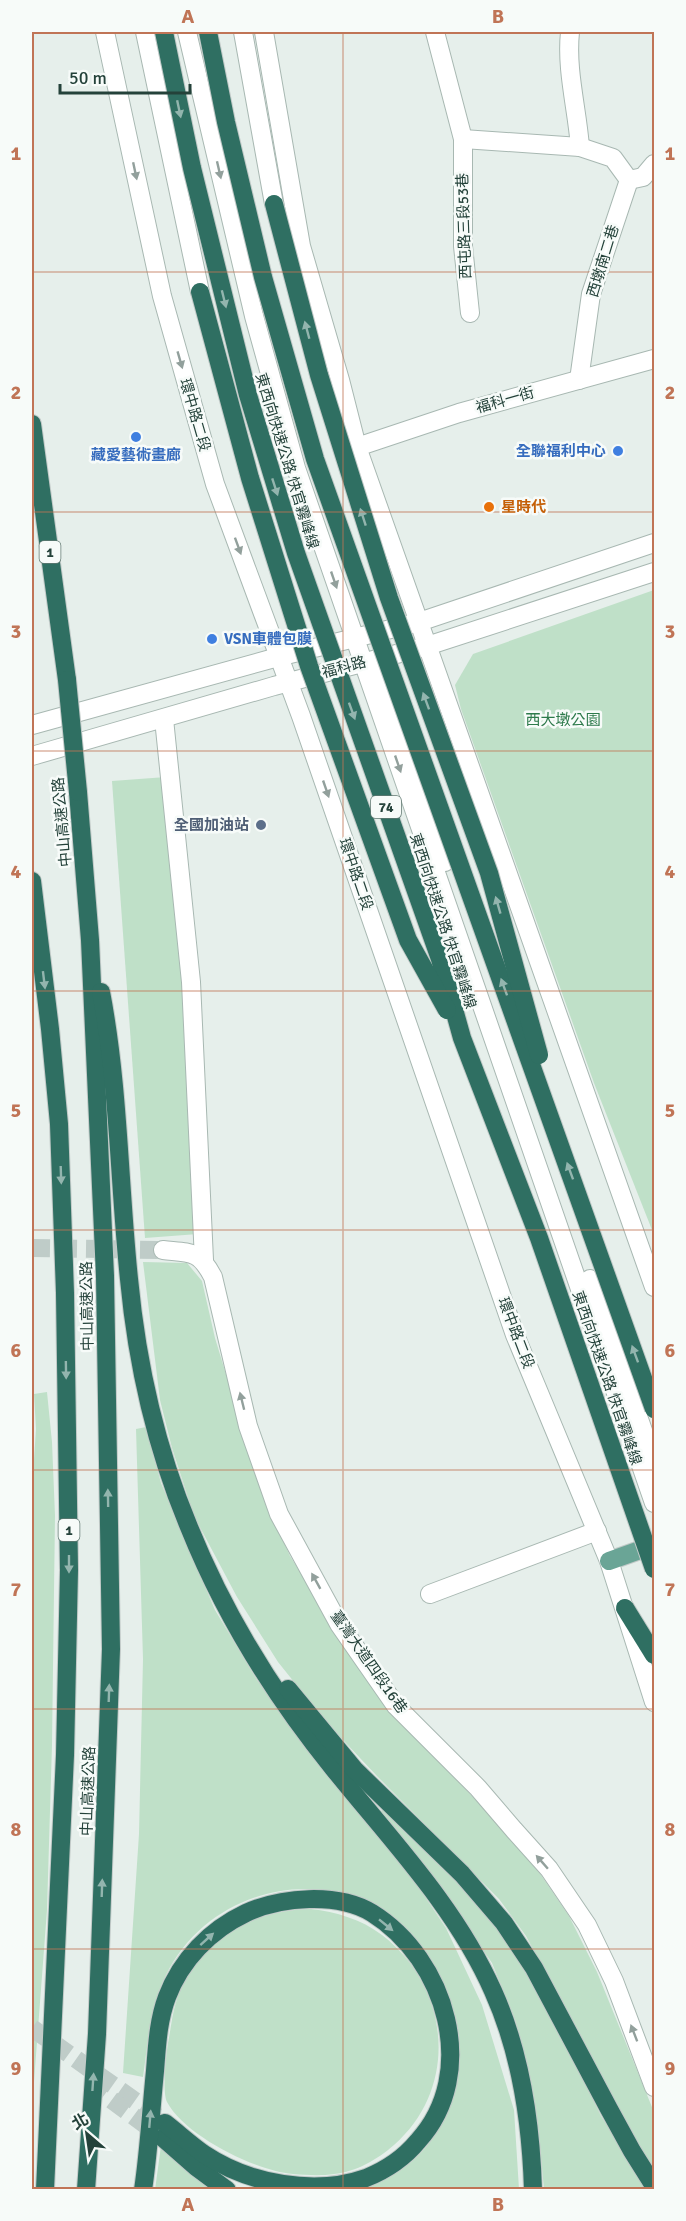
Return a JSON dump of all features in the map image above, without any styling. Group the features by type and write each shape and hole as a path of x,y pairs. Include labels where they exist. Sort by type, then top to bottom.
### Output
{"highway":[{"name":"東西向快速公路 快官霧峰線","path":"164,32 192,168 248,395 269,469 296,553 440,959 462,1038 539,1238 654,1569"},
{"name":"東西向快速公路 快官霧峰線","path":"208,32 226,122 263,277 315,459 654,1410"},
{"path":"274,204 319,375 389,598 489,873 531,1018 561,1145"},
{"name":"74","path":"200,292 250,478 309,666 408,940 462,1038"},
{"name":"中山高速公路","path":"32,424 67,680 78,792 90,940 105,1276 111,1649 97,2034 86,2186"},
{"name":"中山高速公路","path":"32,881 59,1124 65,1293 69,1570 65,1755 46,2185"},
{"path":"90,940 110,1039 129,1282 153,1422 164,1462 189,1529 240,1633 281,1699 441,1902 472,1950 494,1992 513,2046 530,2127 533,2190"},
{"path":"625,1608 654,1655"},
{"path":"240,1633 355,1770 462,1874 504,1923 534,1968 609,2109 654,2186"},
{"path":"144,2183 158,2034 164,2007 174,1982 194,1952 221,1927 255,1909 274,1903 313,1899 351,1905 370,1912 402,1938 414,1954 435,1989 445,2015 451,2040 450,2074 441,2106 424,2135 400,2159 372,2176 323,2187 255,2178 230,2169 164,2131 196,2167 227,2190"}],"main road":[{"path":"609,1561 654,1545"}],"street":[{"name":"環中路二段","path":"105,32 165,307 215,484 288,682 515,1335 609,1561 654,1702"},
{"path":"145,32 200,292"},
{"path":"187,32 254,316 296,468 371,660 654,1462"},
{"path":"204,32 264,297 361,636"},
{"path":"243,32 274,204"},
{"path":"264,32 301,246 357,447 654,1287"},
{"name":"西屯路三段53巷","path":"435,32 463,139 463,246 470,313"},
{"path":"570,32 570,75 580,147"},
{"path":"463,139 580,147 613,158 629,180 643,177 654,164"},
{"name":"西墩南二巷","path":"579,380 591,294 629,180"},
{"name":"福科一街","path":"357,447 459,413 654,359"},
{"name":"福科路","path":"32,725 278,657 419,622 654,543"},
{"name":"福科路","path":"32,756 288,682 427,646 654,572"},
{"path":"371,660 654,1503"},
{"name":"臺灣大道四段16巷","path":"164,719 191,982 204,1260 213,1277 248,1426 279,1515 339,1624 396,1706 477,1788 549,1869 587,1925 614,1981 654,2087"},
{"path":"163,1250 191,1253 204,1260"},
{"path":"430,1594 597,1531"},
{"path":"625,1608 654,1669"}],"green space":[{"name":"西大墩公園","path":"654,590 654,1235 594,1083 461,709 455,685 473,654"},
{"path":"166,777 187,988 198,1234 145,1238 112,781"},
{"path":"143,1262 187,1263 202,1281 215,1338 262,1493 290,1556 378,1696 502,1828 541,1875 569,1916 597,1972 654,2112 654,2172 526,1936 499,1899 327,1723 278,1662 237,1597 194,1516 172,1448 160,1400"},
{"path":"47,1392 55,1516 52,1745 47,1910 32,2108 32,1489 36,1429 34,1394"},
{"path":"146,1427 161,1483 215,1610 257,1680 411,1876 446,1928 482,2005 514,2110 519,2189 359,2189 396,2173 422,2152 443,2123 450,2107 458,2073 454,2044 408,1934 379,1910 347,1895 312,1889 277,1891 243,1902 213,1919 186,1944 166,1975 156,2000 150,2025 143,2077 123,2073 139,1834 143,1659 136,1429"},
{"path":"385,1807 457,1876 511,1944 555,2020 601,2116 649,2189 544,2189 538,2127 528,2069 515,2020 492,1963 465,1924 378,1814"},
{"path":"311,1909 339,1914 366,1925 382,1935 405,1957 422,1982 433,2009 438,2038 437,2067 430,2095 415,2121 394,2145 374,2160 350,2171 324,2175 278,2171 223,2150 205,2139 176,2115 167,2102 165,2090 166,2056 174,2010 186,1978 198,1960 229,1932 248,1922 268,1915"},
{"path":"161,2146 216,2190 155,2190"}],"tunnel":[{"path":"32,1248 163,1250"},
{"path":"32,2028 162,2120"},
{"path":"90,2084 159,2135"}],"place":[{"name":"藏愛藝術畫廊","path":"136,437"},
{"name":"全聯福利中心","path":"618,451"},
{"name":"星時代","path":"489,507"},
{"name":"VSN車體包膜","path":"212,639"},
{"name":"全國加油站","path":"261,825"}]}
